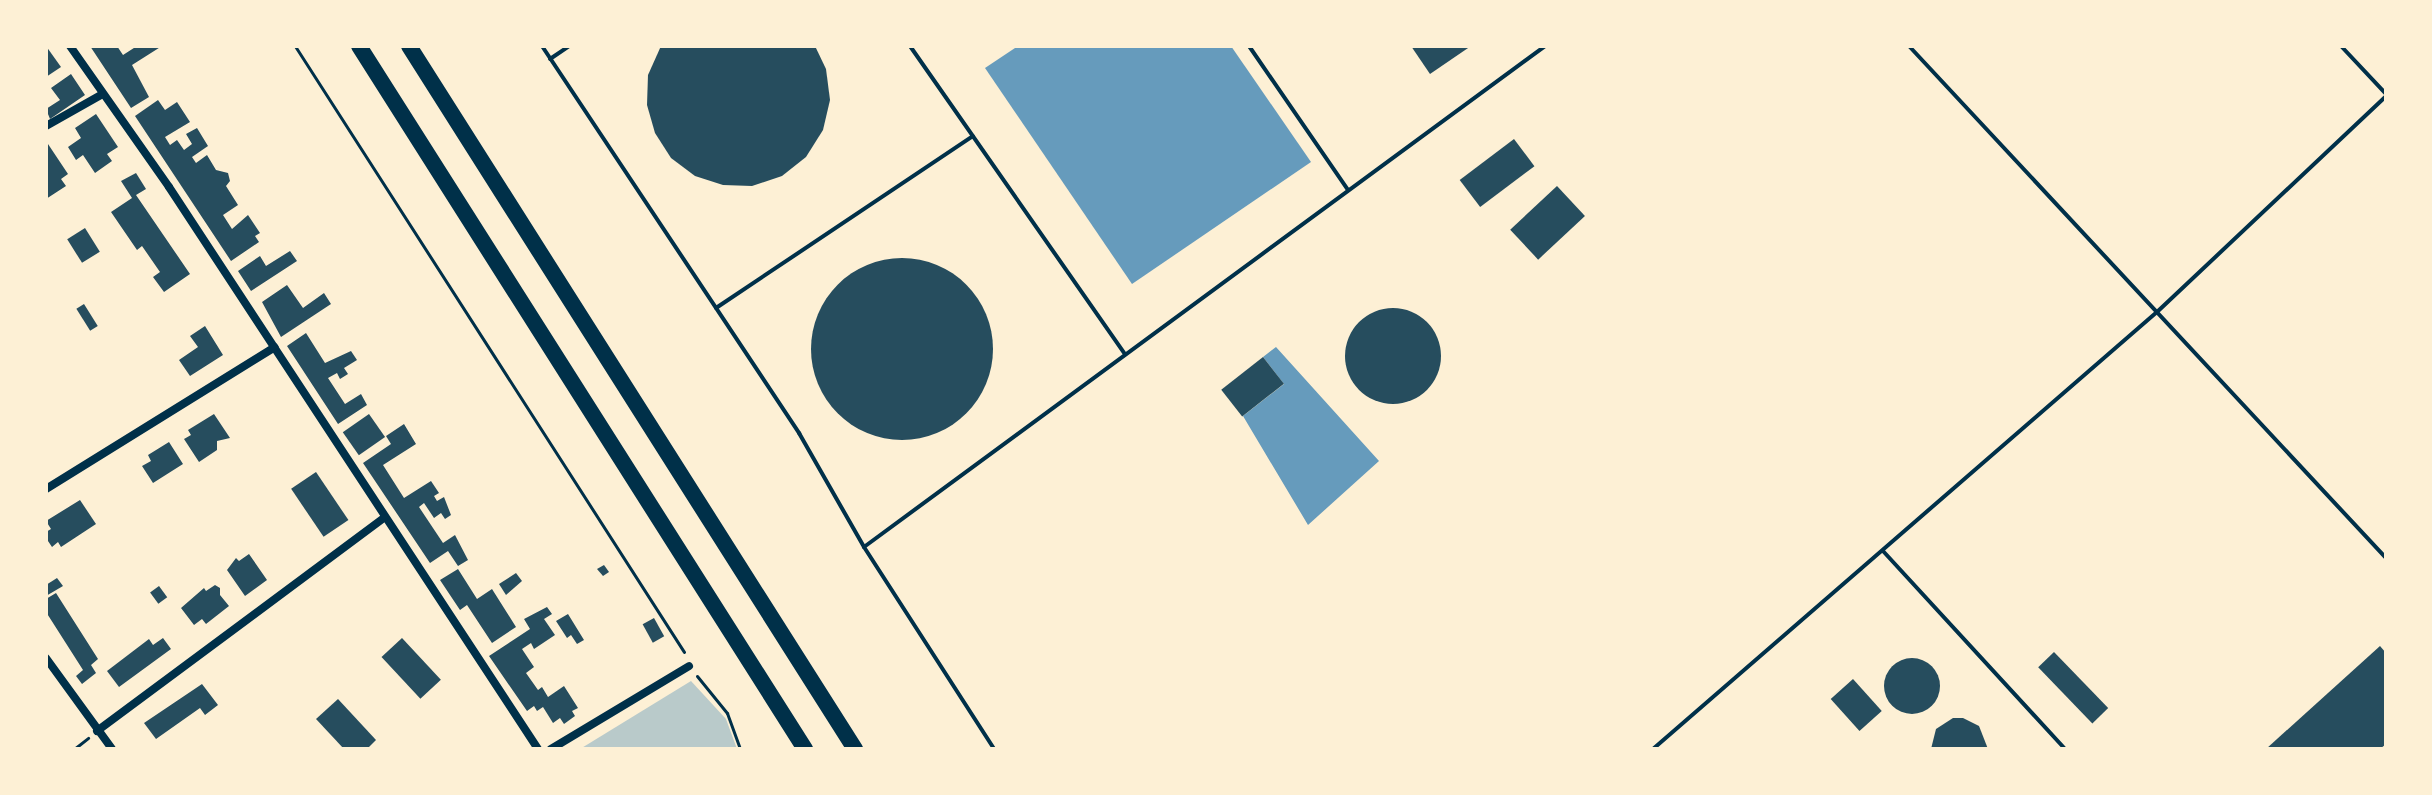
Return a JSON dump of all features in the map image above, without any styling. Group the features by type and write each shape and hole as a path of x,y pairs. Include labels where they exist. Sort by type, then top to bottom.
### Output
{"highway":[{"path":"359,46 805,749"},
{"path":"409,46 855,749"}],"street":[{"path":"70,46 101,95 169,187 538,749"},
{"path":"46,126 101,95"},
{"path":"46,489 275,347"},
{"path":"97,731 384,518"},
{"path":"46,658 112,749"},
{"path":"551,749 689,666"}],"lane":[{"path":"542,46 799,433 864,547 994,749"},
{"path":"550,59 569,46"},
{"path":"910,46 1125,354"},
{"path":"1249,46 1348,190"},
{"path":"864,547 1545,46"},
{"path":"1909,46 2386,558"},
{"path":"1653,749 2157,312 2386,95 2341,46"},
{"path":"716,308 973,136"},
{"path":"1882,550 2065,749"}],"path":[{"path":"295,46 688,657 689,666 727,713 740,749"}],"shaded area":[{"path":"691,681 726,719 737,749 580,749"}],"water":[{"path":"1018,46 1231,46 1311,162 1132,284 985,68"},
{"path":"1276,347 1379,461 1308,525 1243,416 1284,384 1263,357"}],"building":[{"path":"46,46 61,67 46,77"},
{"path":"90,46 117,46 123,55 137,46 162,46 132,65 149,97 131,108"},
{"path":"661,46 815,46 826,69 830,100 823,130 806,157 782,176 752,186 723,185 695,176 671,158 655,133 647,105 648,75"},
{"path":"1411,46 1471,46 1430,74"},
{"path":"71,74 85,95 50,119 46,109 60,100 51,88"},
{"path":"158,100 165,110 177,102 190,122 165,137 170,145 177,140 184,150 192,144 186,134 197,128 208,146 192,157 196,163 207,155 216,170 228,173 230,181 226,186 238,205 223,215 232,229 248,215 260,233 255,236 259,242 231,261 135,116"},
{"path":"96,114 118,147 107,154 112,161 95,173 83,155 76,160 68,147 81,138 75,128"},
{"path":"1514,139 1534,166 1480,207 1460,180"},
{"path":"46,141 68,174 61,179 66,186 46,199"},
{"path":"136,173 146,189 136,195 190,274 164,292 153,277 160,272 142,246 137,250 111,212 132,198 121,181"},
{"path":"1557,186 1585,216 1538,260 1510,230"},
{"path":"85,228 100,252 82,263 67,239"},
{"path":"290,251 297,261 251,291 238,271 260,256 266,266"},
{"path":"902,258 937,265 953,273 966,285 978,298 986,314 993,349 986,384 978,400 966,413 953,425 937,433 902,440 867,433 851,425 838,413 826,400 818,384 811,349 818,314 826,298 838,285 851,273 867,265"},
{"path":"287,285 303,308 324,293 331,304 281,337 262,302"},
{"path":"84,304 98,326 90,331 76,309"},
{"path":"1393,308 1411,312 1427,322 1437,338 1441,356 1437,374 1427,390 1411,400 1393,404 1375,400 1359,390 1349,374 1345,356 1349,338 1359,322 1375,312"},
{"path":"205,326 223,355 190,376 179,360 198,347 190,336"},
{"path":"306,333 325,363 351,351 357,360 344,368 348,374 340,379 337,373 328,378 345,404 361,394 367,405 338,424 287,346"},
{"path":"1263,357 1284,384 1242,416 1221,390"},
{"path":"214,414 230,438 217,441 217,450 199,462 184,439 191,435 188,430"},
{"path":"369,414 385,437 359,455 343,432"},
{"path":"404,424 416,444 383,465 404,498 431,481 439,493 434,496 437,501 444,497 451,515 445,519 441,513 434,518 424,503 419,507 443,543 455,535 468,560 458,566 448,551 430,563 363,463 391,444 386,436"},
{"path":"169,442 183,464 153,483 142,466 151,461 148,455"},
{"path":"316,472 348,520 324,537 291,489"},
{"path":"80,500 96,524 61,547 58,542 52,547 46,538 46,532 51,529 46,521"},
{"path":"249,554 267,580 245,596 227,570 236,558 239,561"},
{"path":"604,565 609,572 603,576 597,569"},
{"path":"458,569 477,599 492,589 516,627 492,643 467,605 460,610 440,580"},
{"path":"516,573 522,581 506,595 499,584"},
{"path":"57,578 63,586 46,596 46,585"},
{"path":"215,585 220,588 220,595 229,606 206,624 202,619 194,625 181,608 204,588 206,591"},
{"path":"159,586 167,597 158,604 150,592"},
{"path":"56,593 98,659 91,665 96,673 82,684 76,676 83,670 46,612 46,599"},
{"path":"547,607 552,614 544,619 555,635 534,649 531,643 522,649 534,667 526,673 538,690 542,687 548,697 564,686 578,708 572,711 575,716 564,724 560,718 553,723 543,707 537,711 534,706 527,711 489,656 530,629 524,619"},
{"path":"568,614 584,640 577,644 571,635 567,638 556,621"},
{"path":"654,618 664,636 653,643 643,624"},
{"path":"163,638 171,649 119,687 107,671 149,639 153,645"},
{"path":"402,638 441,680 420,699 382,657"},
{"path":"2380,646 2386,653 2386,744 2380,749 2266,749"},
{"path":"2054,652 2108,708 2092,723 2038,667"},
{"path":"1912,658 1932,666 1940,686 1932,706 1912,714 1892,706 1884,686 1892,666"},
{"path":"1853,679 1882,711 1859,731 1831,699"},
{"path":"202,684 218,705 205,715 200,708 156,739 144,723"},
{"path":"338,699 376,740 367,749 344,749 316,719"},
{"path":"1953,718 1963,718 1979,726 1988,749 1931,749 1936,729"}]}
